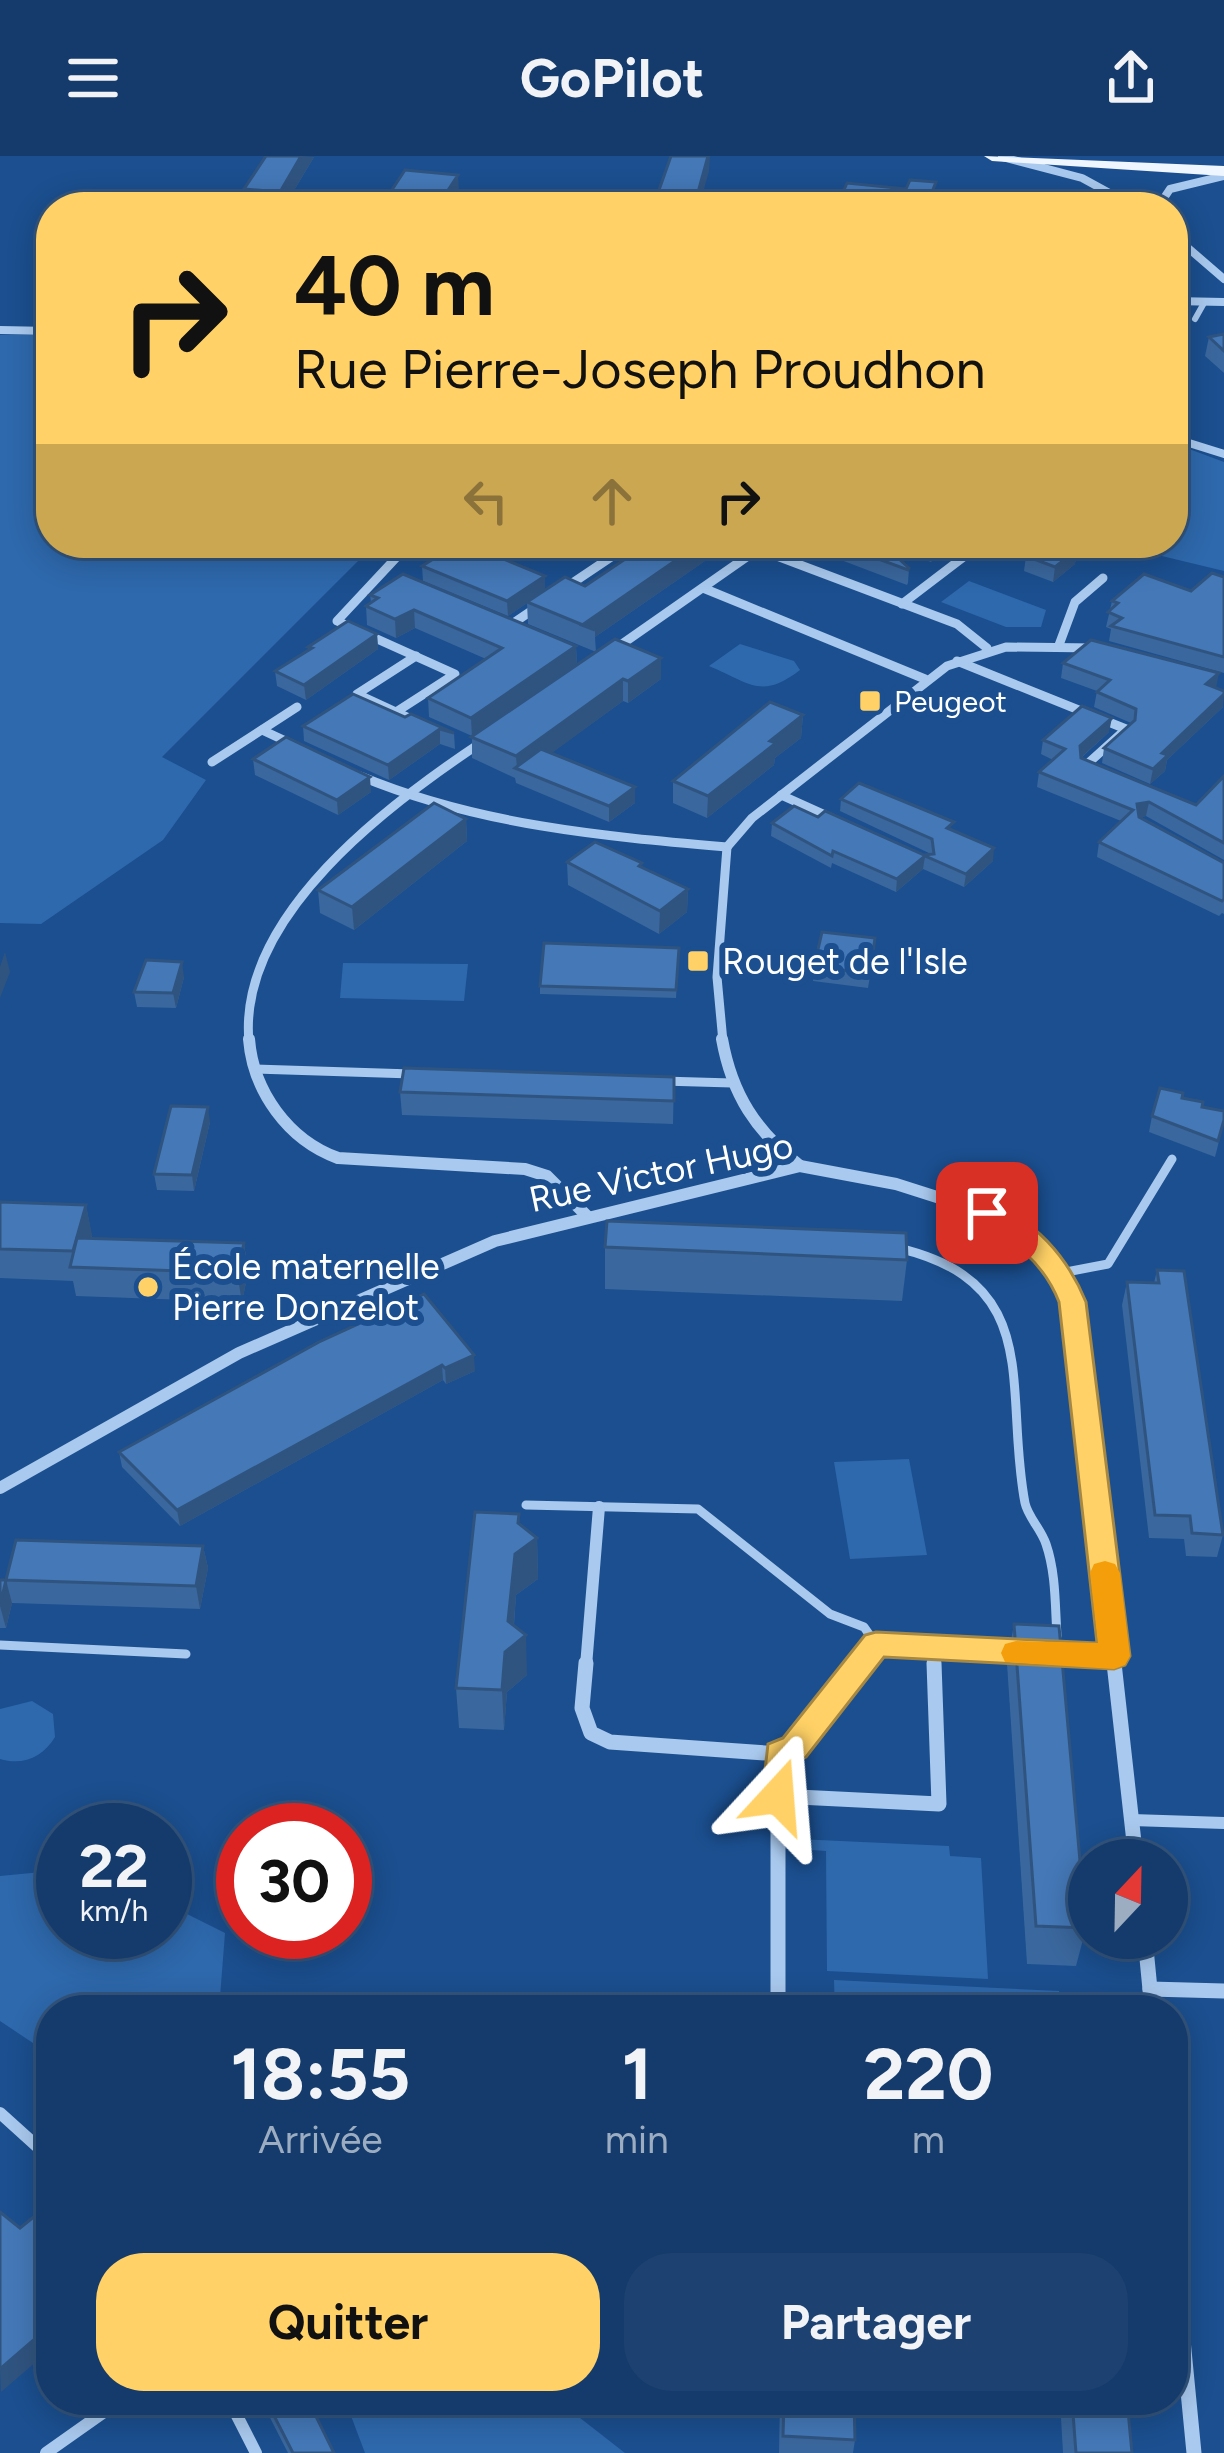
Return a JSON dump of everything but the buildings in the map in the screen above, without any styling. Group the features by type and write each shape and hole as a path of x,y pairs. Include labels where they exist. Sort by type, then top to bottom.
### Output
{"main road":[{"path":"992,156 1224,172"},
{"path":"1069,156 1224,172"}],"street":[{"path":"1002,157 1082,178 1108,192"},
{"path":"1168,192 1224,172"},
{"path":"1188,248 1224,279"},
{"path":"1188,301 1224,302"},
{"path":"0,330 36,331"},
{"path":"1188,443 1224,454"},
{"path":"396,558 337,621 455,674 396,712"},
{"path":"509,626 611,558"},
{"path":"594,663 742,558"},
{"path":"787,558 957,624 987,648"},
{"path":"902,604 962,558"},
{"path":"382,574 403,582"},
{"path":"1059,645 1075,602 1103,578"},
{"path":"703,589 925,680"},
{"path":"488,618 525,634"},
{"path":"800,1166 761,1135 732,1083 720,1044 718,959 727,847 752,818 956,660 1018,643 1115,653"},
{"path":"416,656 357,694 435,730"},
{"path":"956,660 1126,728 1085,766 1104,773"},
{"path":"212,762 297,707"},
{"path":"262,730 300,748"},
{"path":"490,735 404,797 325,872 261,969 244,1033 249,1069 297,1138 316,1151 338,1158 526,1169 547,1176 593,1220"},
{"path":"454,739 473,748"},
{"path":"356,774 404,797 465,815 584,836 727,847"},
{"path":"781,795 854,828"},
{"name":"Rue Victor Hugo","path":"0,1488 238,1353 496,1241 800,1166 896,1184 987,1213 1031,1240 1061,1273"},
{"path":"1061,1273 1072,1302 1134,1839"},
{"path":"599,1507 583,1708 591,1733 610,1742 780,1754 778,1995"},
{"path":"778,1796 939,1804 934,1649 1114,1656"},
{"path":"1147,1959 1151,1995"},
{"path":"1150,1989 1224,1991"},
{"path":"1188,2391 1194,2453"}],"lane":[{"path":"1195,319 1204,303"},
{"path":"249,1069 432,1074"},
{"path":"640,1080 732,1083"},
{"path":"1061,1273 1108,1264 1172,1159"},
{"path":"880,1248 938,1259 978,1283 1006,1324 1027,1508 1044,1538 1052,1566 1058,1655"},
{"path":"526,1504 698,1509 830,1614 864,1628 876,1644 934,1649"},
{"path":"780,1754 794,1748 876,1644"},
{"path":"0,1646 186,1654"},
{"path":"1132,1820 1224,1823"},
{"path":"0,2113 36,2145"},
{"path":"46,2453 100,2415"},
{"path":"237,2415 256,2453"}],"shaded area":[{"path":"0,335 36,335 36,558 361,558 162,757 206,780 163,840 41,924 0,923"},
{"path":"1188,449 1224,462 1224,571 1170,558 1188,558"},
{"path":"969,581 1046,610 1041,627 1006,627 941,602"},
{"path":"740,644 794,661 800,670 775,684 755,686 709,666"},
{"path":"343,963 468,964 464,1001 340,998"},
{"path":"909,1459 927,1555 850,1559 834,1462"},
{"path":"32,1701 53,1714 55,1737 32,1758 0,1759 0,1709"},
{"path":"797,1839 949,1846 950,1856 981,1858 988,1979 827,1971 826,1851 797,1849"},
{"path":"36,1873 36,1959 192,1959 192,1916 216,1928 216,1959 223,1959 220,1995 36,1995 36,2045 0,2021 0,1876"},
{"path":"834,1980 1059,1991 1059,1995 834,1995"},
{"path":"351,2415 576,2415 625,2453 365,2453"}],"slow traffic":[{"path":"1016,1653 1114,1656 1105,1573"}],"place":[{"name":"Peugeot","path":"870,701"},
{"name":"Rouget de l'Isle","path":"698,961"},
{"name":"École maternelle Pierre Donzelot","path":"148,1287"}],"route":[{"path":"778,1796 780,1754 794,1748 876,1644 1114,1656 1072,1302 1061,1273 1031,1240 987,1213"}]}
